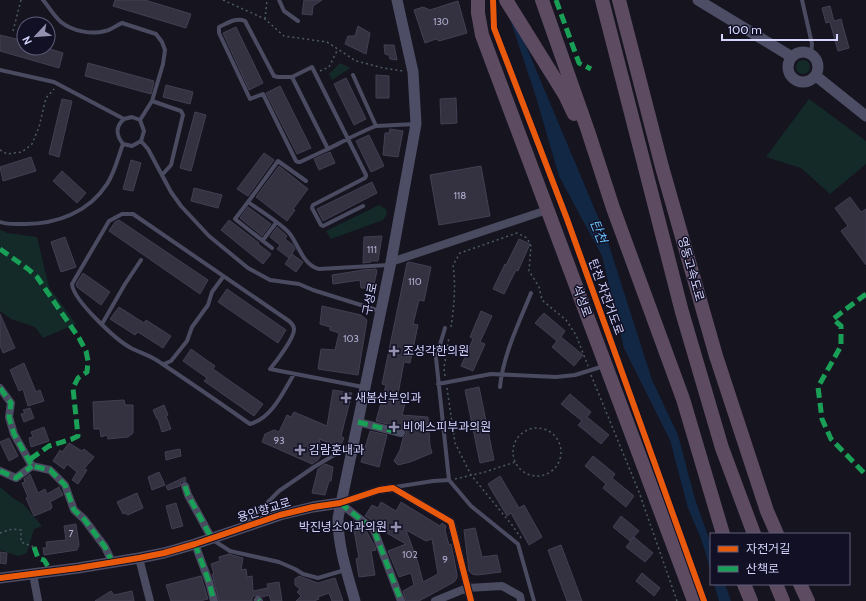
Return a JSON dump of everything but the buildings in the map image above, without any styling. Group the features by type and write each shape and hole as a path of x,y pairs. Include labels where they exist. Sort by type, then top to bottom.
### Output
{"highway":[{"path":"469,0 482,35"},
{"name":"석성로","path":"478,0 478,14 482,35 694,601"},
{"path":"506,0 565,95 581,131 595,174 613,208"},
{"path":"542,0 588,131 613,208 683,399 723,533"},
{"name":"영동고속도로","path":"602,0 682,312 722,448 754,533"},
{"name":"영동고속도로","path":"620,0 662,167 716,356 767,511 777,533"},
{"path":"744,585 751,601"},
{"path":"776,585 783,601"},
{"path":"800,585 808,601"}],"street":[{"name":"구성로","path":"355,601 346,570 339,536 338,518 340,503 366,388 416,124 413,72 397,0"},
{"path":"698,0 792,58"},
{"path":"801,53 811,54 817,62 818,67 816,76 813,79 804,82 795,80 788,67 792,58 801,53"},
{"path":"816,76 866,116"},
{"path":"390,264 547,210"},
{"path":"0,388 11,403 9,417 14,434 32,466 50,470 65,485 74,510 84,519 105,548 112,562"},
{"path":"358,422 401,434"},
{"path":"0,471 16,478 32,466"},
{"path":"185,486 188,495 212,539"},
{"path":"340,503 379,490 393,488 451,522 471,601"},
{"path":"340,503 374,530 401,601"},
{"name":"용인향교로","path":"0,578 138,558 196,544 280,515 313,507 340,503"},
{"path":"196,544 214,601"},
{"path":"138,558 150,601"},
{"path":"34,574 38,601"},
{"path":"435,601 467,588 502,586 520,596 521,601"}],"lane":[{"path":"43,0 62,23 75,29 98,32 107,31 122,23 156,34 162,42 165,50 163,64 152,101 140,120"},
{"path":"279,0 284,11 298,21"},
{"path":"802,0 812,44 811,54"},
{"path":"363,206 322,226 312,207 314,204 366,177 348,139 312,67 292,77 274,76 245,21 239,19 234,20 219,27 219,33 250,99 262,94 296,161 298,162 300,162 348,139 376,126 416,124"},
{"path":"0,70 58,83 124,119"},
{"path":"353,76 376,126"},
{"path":"292,77 328,149"},
{"path":"152,101 181,111 183,115 171,165 162,175"},
{"path":"132,117 140,120 144,131 141,141 132,146 123,144 117,131 120,122 124,119 132,117"},
{"path":"141,141 148,149 171,192 193,220 224,248 257,274 270,280 299,284 381,312"},
{"path":"0,222 15,224 42,224 66,218 79,211 99,194 107,184 123,144"},
{"path":"272,248 235,219 278,161 306,181"},
{"path":"248,202 288,232 309,264 316,268 390,264"},
{"path":"294,374 272,410 257,422 250,424 164,364 130,347 102,324 77,298 72,289 72,284 109,222 122,214 133,214 289,321 294,330 292,336 279,359 270,369 366,388"},
{"path":"263,240 276,223"},
{"path":"102,324 141,260"},
{"path":"164,364 171,361 187,341 192,327 208,305 212,292 223,277"},
{"path":"500,387 501,375 531,293"},
{"path":"445,328 436,358 449,480 472,506 518,544 534,601"},
{"path":"438,384 491,374 556,377 575,375 606,366"},
{"path":"243,527 279,492 353,444"},
{"path":"393,488 449,480"},
{"path":"212,539 230,551 279,562 303,574 318,578 346,570"}],"path":[{"path":"13,31 21,0"},
{"path":"223,0 265,19 284,36 327,42 356,62 383,68 413,72"},
{"path":"265,19 267,0"},
{"path":"315,73 329,67 338,49"},
{"path":"0,150 7,154 22,152 32,144 39,127 46,98 58,83"},
{"path":"538,427 546,429 553,433 558,439 562,454 560,462 549,473 542,476 534,476 520,469 515,462 513,454 517,438 530,428 538,427"},
{"path":"449,480 485,472 515,462"},
{"path":"0,533 12,529 21,530 21,542 34,547"}],"green space":[{"path":"800,60 806,60 810,64 810,70 806,74 800,74 796,70 796,64"},
{"path":"340,63 350,68 332,80 329,74"},
{"path":"809,99 866,141 866,164 830,194 801,168 766,157"},
{"path":"379,205 386,209 387,214 383,220 331,239 326,231"},
{"path":"0,230 8,233 37,237 49,287 76,324 43,338 35,327 11,319 0,311"},
{"path":"0,487 23,504 42,526 34,529 27,553 18,556 0,550"}],"water":[{"name":"탄천","path":"506,7 513,15 606,236 652,380 678,435 695,499 710,541 710,569 702,541 688,508 670,440 624,348 602,256 559,176 536,97"},
{"path":"714,585 725,585 731,601 719,601"}],"marked path":[{"path":"556,0 579,63 591,69"},
{"path":"0,249 37,277 79,338 86,351 88,361 87,372 78,378 73,388 78,436 49,446 29,460"},
{"path":"866,294 833,319 841,326 841,346 818,387 822,419 831,439 866,475"},
{"path":"0,388 11,403 9,417 14,434 32,466 50,470 65,485 74,510 84,519 105,547 112,562"},
{"path":"358,422 401,433"},
{"path":"0,471 16,478 32,466"},
{"path":"185,486 188,495 212,539"},
{"path":"340,503 374,530 401,601"},
{"path":"195,544 209,582 214,601"},
{"path":"34,547 38,558 44,560 51,571"}],"cycle path":[{"name":"탄천 자전거도로","path":"493,0 494,28 567,219 704,601"},
{"path":"0,578 78,568 164,553 280,515 313,507 340,503 379,490 393,488 451,522 471,601"}],"place":[{"name":"조성각한의원","path":"394,351"},
{"name":"새봄산부인과","path":"346,398"},
{"name":"비에스피부과의원","path":"394,427"},
{"name":"김람훈내과","path":"300,450"},
{"name":"박진녕소아과의원","path":"396,527"}]}
